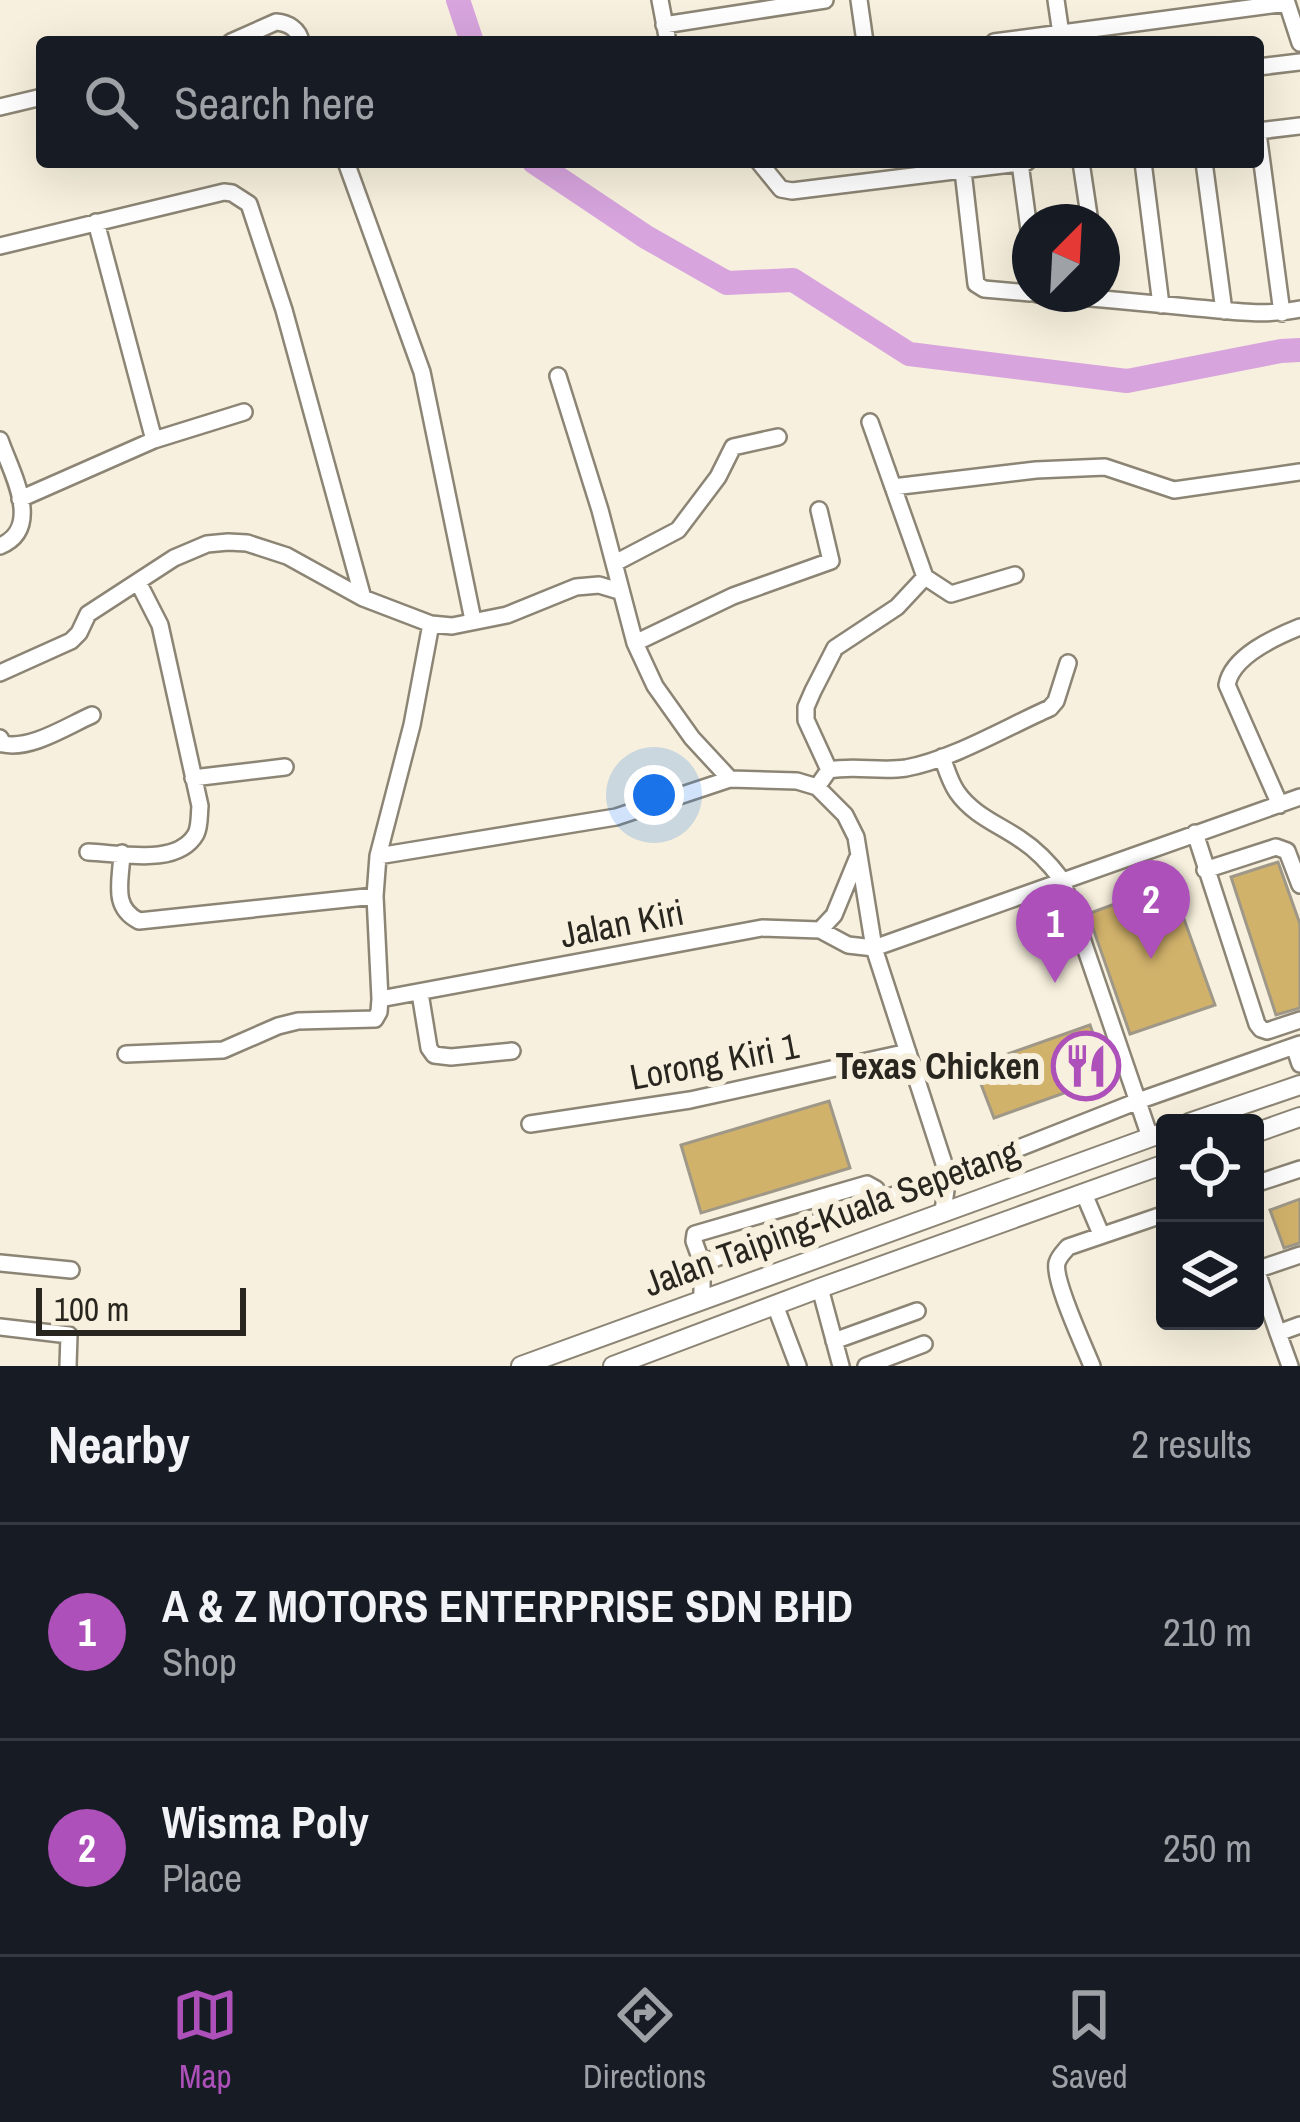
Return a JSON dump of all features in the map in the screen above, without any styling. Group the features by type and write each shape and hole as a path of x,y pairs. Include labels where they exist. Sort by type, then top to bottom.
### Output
{"main road":[{"path":"1215,1114 1300,1084"},
{"path":"1264,1130 1300,1117"},
{"name":"Jalan Taiping-Kuala Sepetang","path":"520,1366 1156,1135"},
{"name":"Jalan Taiping-Kuala Sepetang","path":"613,1366 1156,1167"}],"street":[{"path":"660,0 666,33 825,0"},
{"path":"859,0 864,36"},
{"path":"1055,0 1073,36 1286,2 1300,43"},
{"path":"244,36 276,22 292,26 300,36"},
{"path":"1264,66 1300,62"},
{"path":"0,106 36,98"},
{"path":"1264,131 1300,126"},
{"path":"348,168 422,372 473,620"},
{"path":"764,168 781,189 792,191 911,168 983,168"},
{"path":"1024,168 1027,204"},
{"path":"1082,168 1087,204"},
{"path":"1143,168 1161,305"},
{"path":"1205,168 1224,311"},
{"path":"1263,168 1282,313"},
{"path":"963,171 976,284 984,290 1012,292"},
{"path":"0,246 224,192 249,204 284,310 363,598"},
{"path":"96,222 154,440"},
{"path":"1120,299 1224,311 1300,309"},
{"path":"558,376 635,644 655,686 692,738 730,779"},
{"path":"20,499 154,440 244,412"},
{"path":"870,422 925,577 951,594 1015,575"},
{"path":"615,562 678,530 734,447 778,437"},
{"path":"0,440 24,515 21,530 0,546"},
{"path":"893,487 1105,467 1174,490 1300,472"},
{"path":"635,644 733,596 831,561 819,510"},
{"path":"0,673 71,641 88,614 174,558 207,544 247,543 287,556 363,598 431,624 452,626 507,615 576,587 599,585 619,591"},
{"path":"829,770 806,720 813,691 835,647 897,607 925,577"},
{"path":"88,852 168,854 187,844 198,830 200,806 160,625 138,582"},
{"path":"380,999 378,856 412,725 431,624"},
{"path":"1280,805 1227,685 1238,664 1300,627"},
{"path":"817,788 829,770 909,768 1050,708 1068,663"},
{"path":"0,738 11,746 26,743 92,715"},
{"path":"942,757 955,790 966,802 1023,840 1062,880 1138,1101 1156,1131"},
{"path":"193,778 285,767"},
{"path":"378,856 616,817 730,779 796,781 817,788 845,815 856,837 874,948 948,1176 943,1211"},
{"path":"874,948 1300,797"},
{"path":"1195,833 1261,1030 1300,1020"},
{"path":"1205,870 1276,847 1287,850 1300,885"},
{"path":"122,854 119,903 125,914 139,921 375,896"},
{"path":"820,930 834,915 858,857"},
{"name":"Jalan Kiri","path":"126,1054 223,1050 298,1022 371,1021 379,1012 380,999 743,930 820,930 848,945 874,948"},
{"path":"420,993 434,1055 512,1051"},
{"path":"702,1263 1297,1045 1300,1064"},
{"name":"Lorong Kiri 1","path":"530,1124 690,1100 908,1052"},
{"path":"1264,1181 1300,1168"},
{"path":"948,1176 976,1199"},
{"path":"703,1299 695,1234 867,1184 879,1199"},
{"path":"1084,1194 1101,1234"},
{"path":"1092,1366 1056,1267 1068,1247 1156,1217"},
{"path":"1264,1266 1300,1255"},
{"path":"0,1263 71,1270"},
{"path":"820,1288 841,1366"},
{"path":"1264,1292 1290,1366"},
{"path":"775,1305 798,1366"},
{"path":"834,1341 917,1312"},
{"path":"1278,1333 1300,1325"},
{"path":"0,1328 70,1335 68,1366"},
{"path":"866,1366 924,1344"}],"building":[{"path":"1278,862 1300,924 1300,1008 1276,1015 1231,877"},
{"path":"1171,883 1215,1005 1130,1034 1088,914"},
{"path":"1090,1025 1109,1077 994,1118 974,1066"},
{"path":"829,1101 850,1168 701,1213 681,1145"},
{"path":"1300,1199 1300,1243 1284,1248 1270,1210"}],"waterway":[{"path":"458,0 470,36"},
{"path":"543,168 646,237 727,283 793,280 909,354 1127,381 1300,350"}],"place":[{"name":"Wisma Poly","path":"1151,959"},
{"name":"A & Z MOTORS ENTERPRISE SDN BHD","path":"1055,983"},
{"name":"Texas Chicken","path":"1086,1066"}]}
